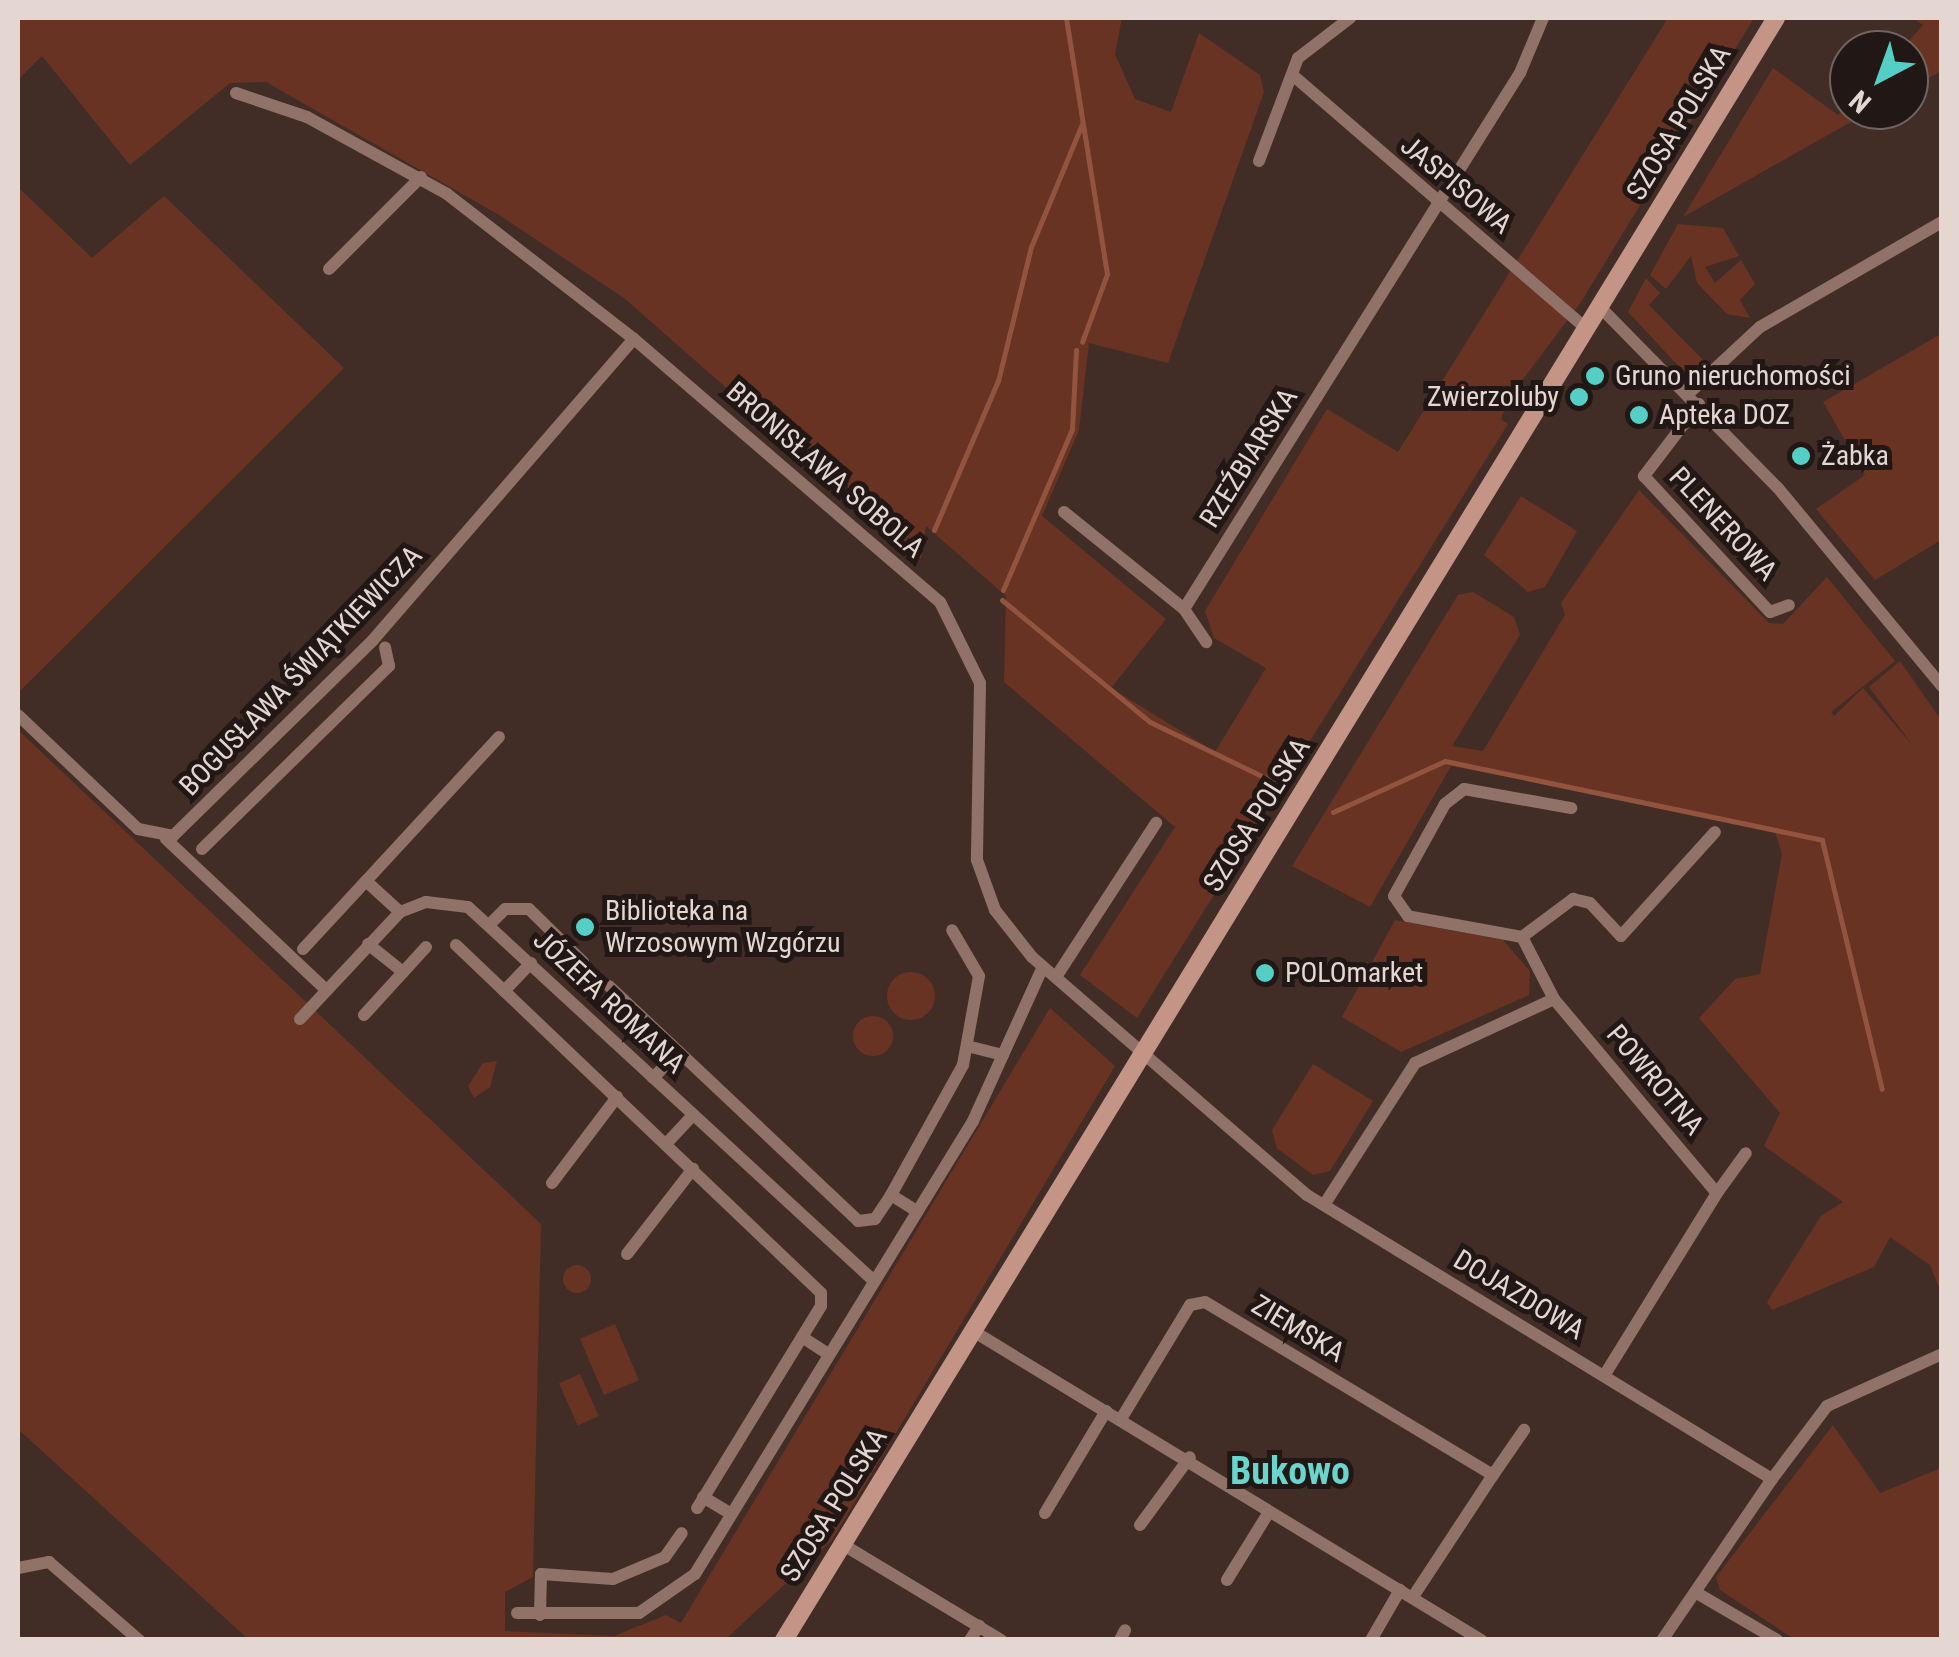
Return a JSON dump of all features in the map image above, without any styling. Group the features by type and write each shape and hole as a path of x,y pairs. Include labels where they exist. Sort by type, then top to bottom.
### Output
{"street":[{"path":"1260,161 1309,44 1350,18"},
{"name":"RZEŹBIARSKA","path":"1184,609 1520,73 1543,18"},
{"name":"SZOSA POLSKA","path":"784,1640 1776,18"},
{"name":"JASPISOWA","path":"1296,78 1586,328"},
{"name":"BRONISŁAWA SOBOLA","path":"236,93 290,109 421,177 634,339 955,622 981,694 977,860 1002,921 1043,966 1144,1052"},
{"path":"328,269 421,177"},
{"path":"1694,398 1760,327 1942,222"},
{"path":"1600,306 1694,398 1942,686"},
{"name":"BOGUSŁAWA ŚWIĄTKIEWICZA","path":"166,839 204,807 373,640 634,339"},
{"name":"PLENEROWA","path":"1694,398 1644,476 1770,612 1789,604"},
{"path":"1064,512 1184,609 1206,642"},
{"path":"202,849 390,666 385,647"},
{"path":"18,716 138,829 166,839 326,990"},
{"path":"303,950 499,736"},
{"path":"1572,808 1464,789 1445,804 1394,896 1408,916 1522,937 1573,899 1590,903 1621,936 1715,832"},
{"path":"204,807 224,828"},
{"path":"1056,977 1156,823"},
{"path":"300,1019 400,912 366,881"},
{"name":"JÓZEFA ROMANA","path":"400,912 448,901 490,924 874,1281"},
{"path":"490,924 505,910 529,909 584,962"},
{"path":"609,986 858,1221 875,1219 957,1083 968,1046 979,976 952,930"},
{"name":"POWROTNA","path":"1522,937 1554,999 1717,1193"},
{"path":"368,944 403,972"},
{"path":"456,946 819,1288 821,1306 700,1503 731,1514"},
{"path":"364,1015 426,947"},
{"path":"504,990 530,962"},
{"path":"516,1613 608,1618 653,1607 694,1574 917,1210 1003,1055 1043,966"},
{"path":"1324,1205 1415,1064 1554,999"},
{"path":"968,1046 1003,1055"},
{"path":"654,1078 678,1052"},
{"name":"DOJAZDOWA","path":"1144,1052 1324,1205 1772,1480"},
{"path":"552,1184 617,1097"},
{"path":"666,1144 693,1116"},
{"path":"1604,1376 1746,1153"},
{"path":"627,1254 693,1169"},
{"path":"891,1196 917,1210"},
{"name":"ZIEMSKA","path":"1121,1419 1190,1304 1205,1302 1493,1474"},
{"path":"973,1332 1190,1457 1269,1512 1480,1640"},
{"path":"802,1337 828,1354"},
{"path":"1662,1640 1772,1480 1838,1398 1942,1354"},
{"path":"1045,1513 1106,1411"},
{"path":"1371,1640 1524,1430"},
{"path":"1140,1526 1190,1457"},
{"path":"1228,1580 1269,1512"},
{"path":"540,1615 541,1574 613,1578 661,1560 682,1533"},
{"path":"842,1544 1001,1640"},
{"path":"18,1568 49,1562 139,1640"},
{"path":"1695,1592 1777,1640"},
{"path":"970,1640 979,1626"}],"shaded area":[{"path":"18,18 1122,18 1115,54 1135,99 1171,112 1199,33 1260,75 1264,92 1168,363 1089,343 1079,430 1042,516 1166,619 1111,688 1215,752 1266,668 1214,638 1205,611 1327,409 1398,452 1668,18 1754,18 1581,302 1509,398 1501,419 1508,424 1137,1018 1080,975 1175,827 1004,682 1006,596 926,526 921,559 624,298 499,215 266,82 230,83 130,165 42,56 18,80"},
{"path":"1913,18 1941,18 1941,71 1929,78 1929,30 1919,30 1923,25"},
{"path":"1773,68 1829,108 1829,130 1837,130 1683,217"},
{"path":"18,187 92,258 164,196 344,368 18,693"},
{"path":"1678,224 1723,228 1739,256 1705,267 1715,283 1741,260 1755,284 1740,300 1750,318 1727,314 1697,283 1691,256 1666,289 1650,275"},
{"path":"1646,278 1660,293 1649,305 1704,361 1698,370 1685,373 1628,312"},
{"path":"1941,334 1941,540 1875,580 1816,509 1865,475 1823,402"},
{"path":"1639,490 1769,623 1783,624 1827,577 1895,661 1831,712 1834,716 1863,688 1914,747 1869,687 1900,661 1941,720 1941,1292 1930,1265 1890,1237 1874,1267 1772,1310 1767,1302 1821,1216 1843,1202 1764,1146 1780,1113 1699,1018 1735,979 1760,974 1782,854 1774,829 1451,766 1370,907 1292,866 1458,595 1473,592 1514,617 1520,635 1452,746 1483,751 1565,615 1561,603"},
{"path":"1521,496 1577,531 1545,587 1528,592 1484,555"},
{"path":"18,730 541,1224 533,1577 505,1592 505,1631 614,1636 666,1615 681,1623 1050,1008 1115,1066 832,1540 726,1639 248,1639 18,1429"},
{"path":"1395,920 1503,940 1530,971 1529,995 1401,1052 1342,1017"},
{"path":"911,972 928,979 935,996 928,1013 911,1020 894,1013 887,996 894,979"},
{"path":"873,1016 887,1022 893,1036 887,1050 873,1056 859,1050 853,1036 859,1022"},
{"path":"497,1061 490,1087 474,1098 468,1086 483,1063"},
{"path":"1313,1064 1373,1101 1330,1171 1313,1175 1277,1148 1272,1130"},
{"path":"577,1265 587,1269 591,1279 587,1289 577,1293 567,1289 563,1279 567,1269"},
{"path":"615,1324 639,1380 604,1395 580,1339"},
{"path":"580,1374 599,1416 578,1425 559,1383"},
{"path":"1833,1425 1880,1493 1941,1468 1941,1639 1794,1639 1720,1590 1716,1577"}],"waterway":[{"path":"1066,18 1107,274 1082,342"},
{"path":"934,530 998,381 1031,247 1082,124"},
{"path":"1003,590 1072,429 1076,350"},
{"path":"1002,600 1150,722 1276,783"},
{"path":"1333,812 1445,761 1822,840 1882,1089"}],"place":[{"name":"Gruno nieruchomości","path":"1595,376"},
{"name":"Zwierzoluby","path":"1579,397"},
{"name":"Apteka DOZ","path":"1639,415"},
{"name":"Żabka","path":"1801,456"},
{"name":"Biblioteka na Wrzosowym Wzgórzu","path":"585,927"},
{"name":"POLOmarket","path":"1265,973"}],"district":[{"name":"Bukowo","path":"1290,1472"}]}
